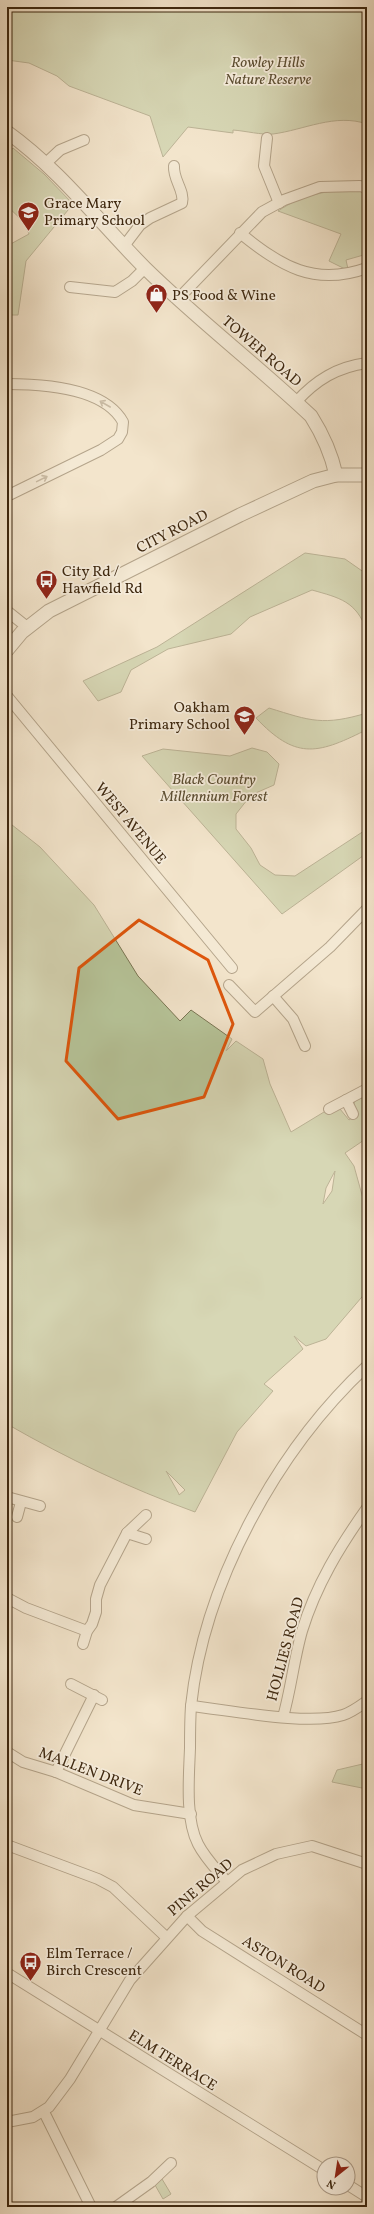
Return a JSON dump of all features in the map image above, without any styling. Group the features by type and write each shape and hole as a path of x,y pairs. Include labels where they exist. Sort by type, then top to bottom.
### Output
{"street":[{"name":"TOWER ROAD","path":"7,132 30,148 145,268 178,299 310,416 324,437 332,456 336,475"},
{"path":"267,138 264,166 279,203"},
{"path":"45,164 60,150 84,140"},
{"path":"124,246 145,221 182,203 183,197 176,181 174,166"},
{"path":"178,299 240,233 262,212 279,203 320,187 360,186 367,188"},
{"path":"240,233 265,253 291,268 312,275 341,275 367,268"},
{"path":"70,287 116,292 132,281 145,268"},
{"path":"296,402 309,388 327,374 349,366 367,363"},
{"path":"7,384 31,384 58,388 90,396 112,408 123,422 122,432 118,439 107,446 7,496"},
{"name":"CITY ROAD","path":"7,650 15,638 49,611 240,514 313,481 336,475 367,475"},
{"path":"7,611 27,627"},
{"name":"WEST AVENUE","path":"7,696 232,968"},
{"path":"229,985 255,1012 348,930 367,909"},
{"path":"273,996 293,1019 306,1046"},
{"path":"329,1108 367,1089"},
{"path":"346,1100 353,1114"},
{"path":"228,1882 213,1866 197,1843 191,1814 188,1786 191,1706 206,1632 222,1582 248,1525 277,1476 312,1428 348,1384 367,1366"},
{"path":"7,1497 40,1506"},
{"path":"17,1517 21,1502"},
{"name":"HOLLIES ROAD","path":"283,1717 302,1631 314,1598 343,1541 367,1508"},
{"path":"83,1644 96,1612 96,1599 100,1585 127,1533 146,1515"},
{"path":"127,1533 146,1539"},
{"path":"7,1598 87,1631"},
{"path":"56,1772 98,1698 71,1684"},
{"path":"191,1706 283,1717 328,1717 343,1715 367,1701"},
{"name":"MALLEN DRIVE","path":"7,1752 23,1762 56,1772 134,1805 191,1814"},
{"path":"7,1845 98,1879 113,1887 166,1937"},
{"name":"PINE ROAD","path":"44,2112 70,2079 130,1980 166,1937 187,1916 242,1870 276,1854 312,1846 367,1864"},
{"name":"ASTON ROAD","path":"187,1916 202,1931 367,2035"},
{"name":"ELM TERRACE","path":"7,1973 99,2032 316,2165"},
{"path":"7,2122 32,2117 44,2112 91,2207"},
{"path":"116,2207 151,2182 171,2163"},
{"path":"356,2190 367,2197"}],"highlighted area":[{"path":"139,920 208,960 233,1024 204,1097 118,1119 66,1061 79,968"}],"green space":[{"name":"Rowley Hills Nature Reserve","path":"7,7 367,7 367,124 343,120 331,121 273,134 233,130 233,133 188,127 163,157 150,116 69,86 57,76 29,63 7,60"},
{"name":"Grace Mary Primary School","path":"13,148 44,174 73,204 26,261 18,315 7,315 7,246 29,234 25,223 7,206 7,156"},
{"path":"356,189 367,192 367,254 346,260 348,269 329,261 341,234 278,211 287,205 315,194"},
{"path":"305,553 345,559 365,573 367,576 367,631 358,613 346,602 312,590 250,617 231,634 168,649 131,670 121,692 98,701 83,681 157,647"},
{"name":"Black Country Millennium Forest","path":"269,708 307,719 328,721 339,720 367,713 367,732 364,731 332,745 307,749 283,741 256,718"},
{"name":"Black Country Millennium Forest","path":"252,748 267,752 279,764 274,785 251,795 236,814 236,829 251,848 260,865 275,875 295,876 367,829 367,853 282,914 142,756 163,749 230,756"},
{"path":"7,821 40,847 94,905 138,976 180,1021 191,1010 232,1039 226,1051 236,1041 263,1059 270,1084 291,1132 324,1112 340,1109 349,1120 356,1115 353,1107 355,1101 367,1095 367,1138 345,1153 354,1166 367,1213 367,1291 326,1339 306,1346 294,1336 303,1349 264,1384 273,1391 237,1432 195,1512 146,1493 99,1472 7,1424","holes":["335,1171 332,1191 323,1204 326,1188","166,1471 185,1490 179,1495 179,1494"]},
{"path":"367,1763 367,1789 332,1782 337,1770"},
{"path":"162,2179 171,2194 163,2199 155,2185"}],"place":[{"name":"Grace Mary Primary School","path":"28,232"},
{"name":"PS Food & Wine","path":"156,314"},
{"name":"City Rd / Hawfield Rd","path":"47,600"},
{"name":"Oakham Primary School","path":"245,736"},
{"name":"Elm Terrace / Birch Crescent","path":"30,1982"}]}
